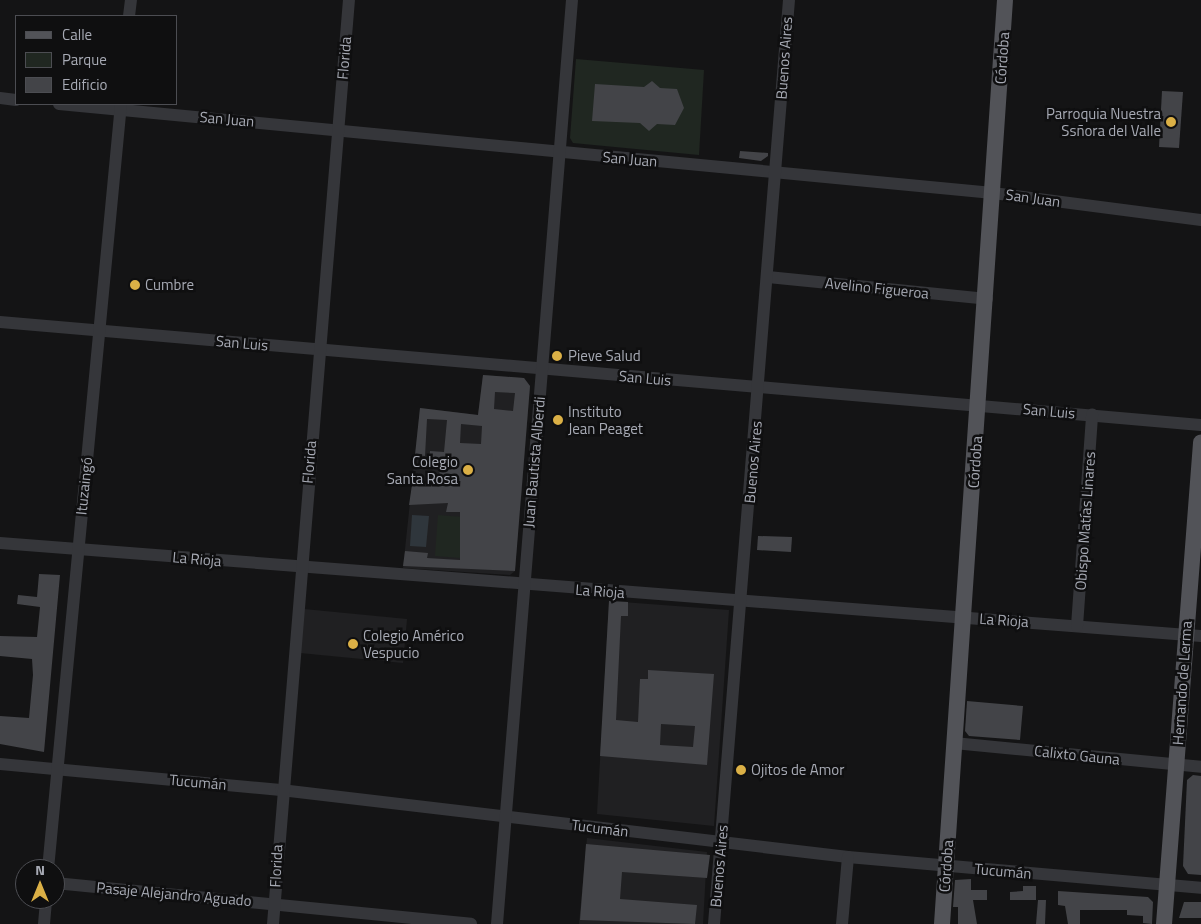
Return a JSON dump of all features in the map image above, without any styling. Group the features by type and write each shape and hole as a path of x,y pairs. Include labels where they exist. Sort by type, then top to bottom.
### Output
{"main road":[{"name":"Córdoba","path":"942,924 987,299 1005,0"},
{"name":"Hernando de Lerma","path":"1164,924 1176,765 1193,635 1201,442"}],"street":[{"path":"129,15 131,0"},
{"name":"Florida","path":"273,924 281,790 349,0"},
{"name":"Juan Bautista Alberdi","path":"497,924 572,0"},
{"name":"Buenos Aires","path":"714,924 789,0"},
{"path":"0,98 15,100"},
{"name":"San Juan","path":"90,105 120,106 560,153 993,193 1201,220"},
{"name":"Ituzaingó","path":"49,859 120,106"},
{"name":"Avelino Figueroa","path":"768,277 987,299"},
{"name":"San Luis","path":"0,322 542,370 979,404 1201,425"},
{"name":"Obispo Matías Linares","path":"1077,626 1092,415"},
{"name":"La Rioja","path":"0,543 524,586 1193,635"},
{"name":"Calixto Gauna","path":"954,743 1201,767"},
{"name":"Tucumán","path":"0,764 281,790 848,857 1201,888"},
{"path":"842,924 848,857"},
{"name":"Pasaje Alejandro Aguado","path":"65,884 471,924"},
{"path":"44,924 45,909"}],"shaded area":[{"name":"Colegio Santa Rosa","path":"483,375 524,378 530,386 521,501 471,497 519,516 515,571 510,575 403,568 420,408 478,415"},
{"path":"412,515 429,516 426,547 410,546"},
{"path":"609,601 729,610 714,826 597,814"},
{"name":"Colegio Américo Vespucio","path":"304,609 407,619 403,663 300,653"},
{"path":"587,838 707,852 703,924 579,924"}],"green space":[{"path":"576,59 704,70 699,155 573,143 570,138"},
{"path":"438,515 463,517 460,558 435,556"}],"building":[{"path":"652,81 660,88 677,89 684,108 675,125 657,124 649,131 640,123 592,121 595,84 644,87"},
{"name":"Parroquia Nuestra Ssñora del Valle","path":"1162,91 1183,92 1179,148 1159,147"},
{"path":"740,151 768,153 768,156 761,161 739,158"},
{"name":"Colegio Santa Rosa","path":"483,375 524,378 530,386 515,571 403,566 405,551 428,553 427,558 460,560 460,512 446,512 448,503 409,505 412,485 439,482 440,465 429,464 430,451 444,452 447,420 427,419 425,456 415,455 420,408 478,415","holes":["495,392 515,393 513,411 494,409","461,424 482,426 481,444 460,443"]},
{"path":"758,536 792,537 791,552 757,550"},
{"path":"39,574 60,575 44,752 0,744 0,716 29,718 33,675 32,659 0,656 0,636 37,637 40,607 17,604 18,595 37,597"},
{"path":"609,601 628,602 628,616 621,616 616,720 638,722 640,679 648,679 648,670 714,674 707,765 600,756","holes":["661,724 695,726 693,747 660,745"]},
{"path":"967,701 1023,706 1020,740 969,736 965,731"},
{"path":"1193,775 1201,776 1201,875 1188,874 1183,866 1187,780"},
{"path":"586,844 710,855 707,878 622,872 620,899 697,905 695,924 580,920"},
{"path":"971,879 971,890 987,890 987,900 973,900 977,924 958,924 958,907 953,907 955,880"},
{"path":"1023,886 1036,886 1036,900 1010,900 1010,892 1023,891"},
{"path":"1058,891 1148,897 1153,902 1152,924 1143,923 1143,916 1127,915 1127,910 1080,910 1080,924 1068,924 1065,906 1058,905"},
{"path":"1038,900 1046,900 1045,924 1036,924"},
{"path":"1184,902 1201,902 1201,918 1179,918"}],"place":[{"name":"Parroquia Nuestra Ssñora del Valle","path":"1171,122"},
{"name":"Cumbre","path":"135,285"},
{"name":"Pieve Salud","path":"557,356"},
{"name":"Instituto Jean Peaget","path":"558,420"},
{"name":"Colegio Santa Rosa","path":"468,470"},
{"name":"Colegio Américo Vespucio","path":"353,644"},
{"name":"Ojitos de Amor","path":"741,770"}]}
